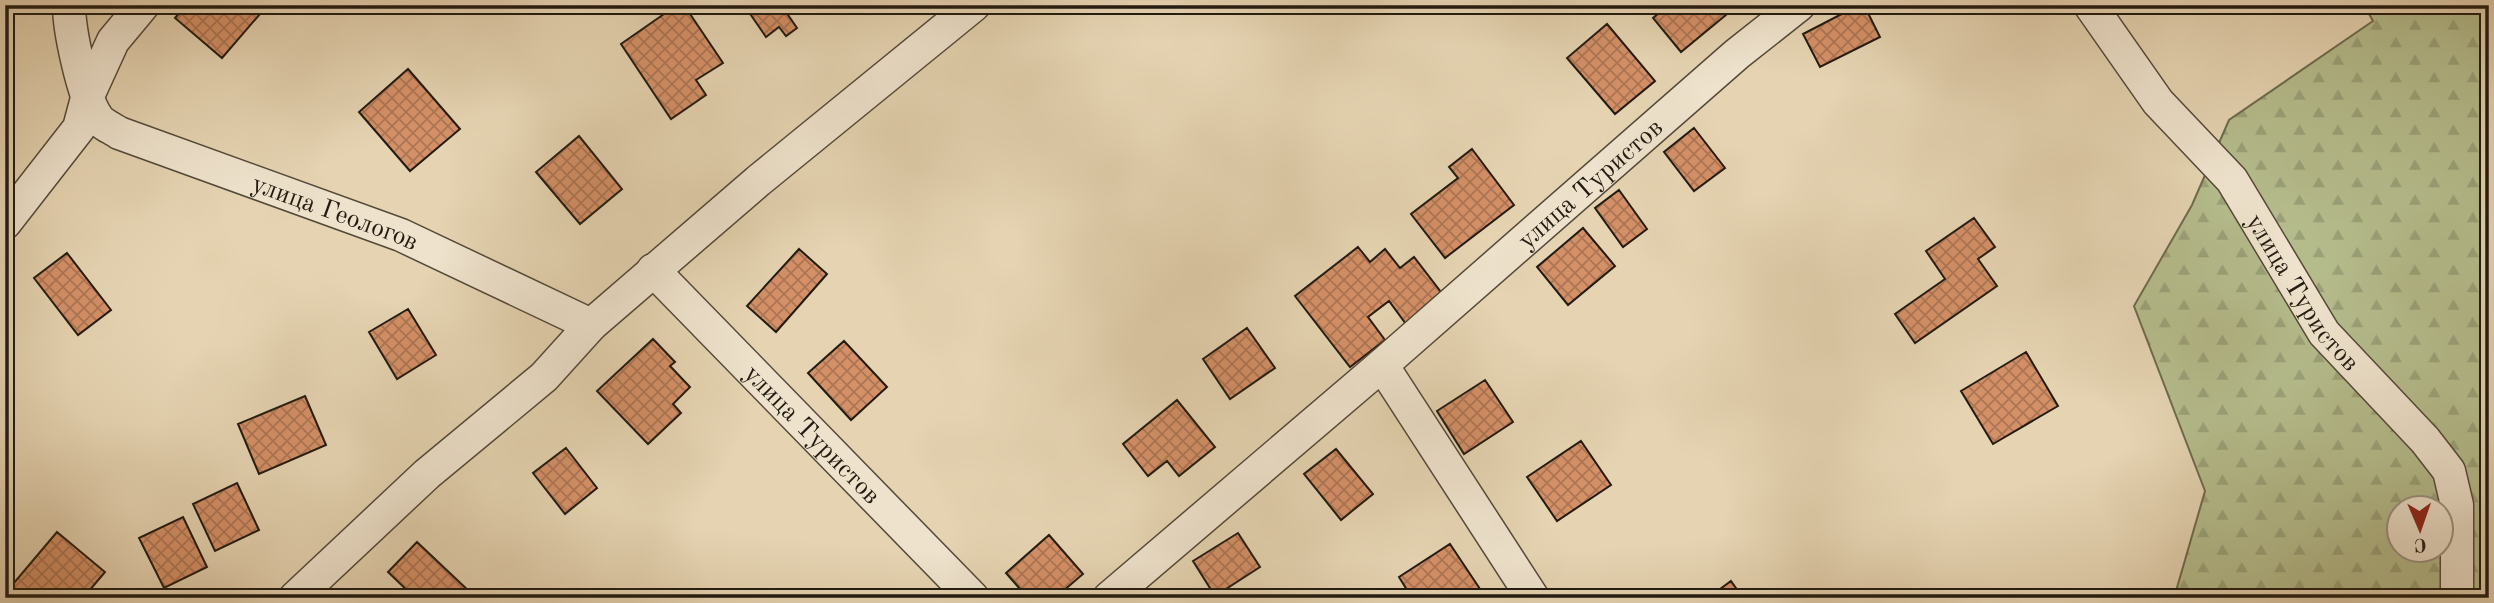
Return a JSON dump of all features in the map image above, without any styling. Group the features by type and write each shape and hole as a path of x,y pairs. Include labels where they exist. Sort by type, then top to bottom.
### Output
{"street":[{"name":"улица Геологов","path":"69,5 87,98 98,119 119,133 401,235 590,325"},
{"path":"5,223 79,128 87,98 113,41 143,5"},
{"path":"295,598 427,474 544,377 590,325 758,181 974,5"},
{"name":"улица Туристов","path":"1109,598 1382,365 1737,54 1800,5"},
{"name":"улица Туристов","path":"2090,5 2158,102 2232,180 2324,333 2425,440 2449,471 2457,505 2457,598"},
{"name":"улица Туристов","path":"653,270 973,598"},
{"path":"1382,365 1533,598"}],"green space":[{"path":"2364,5 2489,5 2489,598 2174,598 2205,491 2134,306 2192,205 2229,120 2373,21"}],"building":[{"path":"186,5 266,7 222,58 175,18"},
{"path":"677,5 684,5 723,63 696,80 706,95 671,119 621,44"},
{"path":"744,5 790,5 784,9 797,28 786,36 779,27 766,37"},
{"path":"1669,5 1738,5 1681,52 1653,18"},
{"path":"1859,5 1864,5 1880,37 1820,67 1803,34"},
{"path":"1607,24 1655,81 1615,114 1567,58"},
{"path":"408,69 460,129 410,171 359,112"},
{"path":"1694,128 1725,168 1694,191 1664,152"},
{"path":"579,136 622,189 580,224 536,172"},
{"path":"1472,149 1514,205 1445,258 1411,214 1458,178 1449,167"},
{"path":"1619,190 1647,229 1623,247 1595,208"},
{"path":"1974,218 1995,247 1978,259 1997,286 1915,343 1895,314 1945,279 1926,251"},
{"path":"1583,228 1615,266 1568,305 1537,267"},
{"path":"1358,247 1370,262 1385,249 1400,268 1414,257 1444,296 1406,324 1389,301 1368,317 1385,340 1350,367 1295,296"},
{"path":"799,249 827,274 776,332 747,306"},
{"path":"67,253 111,310 78,335 34,278"},
{"path":"408,309 436,355 397,379 369,332"},
{"path":"1247,328 1275,368 1230,399 1203,359"},
{"path":"653,339 675,362 670,366 690,387 673,404 681,413 648,444 597,391"},
{"path":"844,341 887,387 851,420 808,373"},
{"path":"2026,352 2058,406 1993,444 1961,391"},
{"path":"1485,380 1513,422 1464,454 1437,411"},
{"path":"305,396 326,445 259,474 238,424"},
{"path":"1177,400 1215,447 1179,476 1167,461 1148,476 1123,444"},
{"path":"1581,441 1611,485 1557,521 1527,477"},
{"path":"566,448 597,488 565,514 533,473"},
{"path":"1336,449 1373,494 1341,520 1304,474"},
{"path":"237,483 259,530 215,551 193,504"},
{"path":"183,517 207,567 164,588 139,538"},
{"path":"57,532 105,572 83,598 17,598 8,590"},
{"path":"1238,533 1260,567 1215,596 1193,561"},
{"path":"1049,535 1083,574 1055,598 1028,598 1006,573"},
{"path":"417,542 473,595 471,598 415,598 388,572"},
{"path":"1450,544 1486,598 1412,598 1399,577"},
{"path":"1731,581 1743,598 1708,598"}]}
